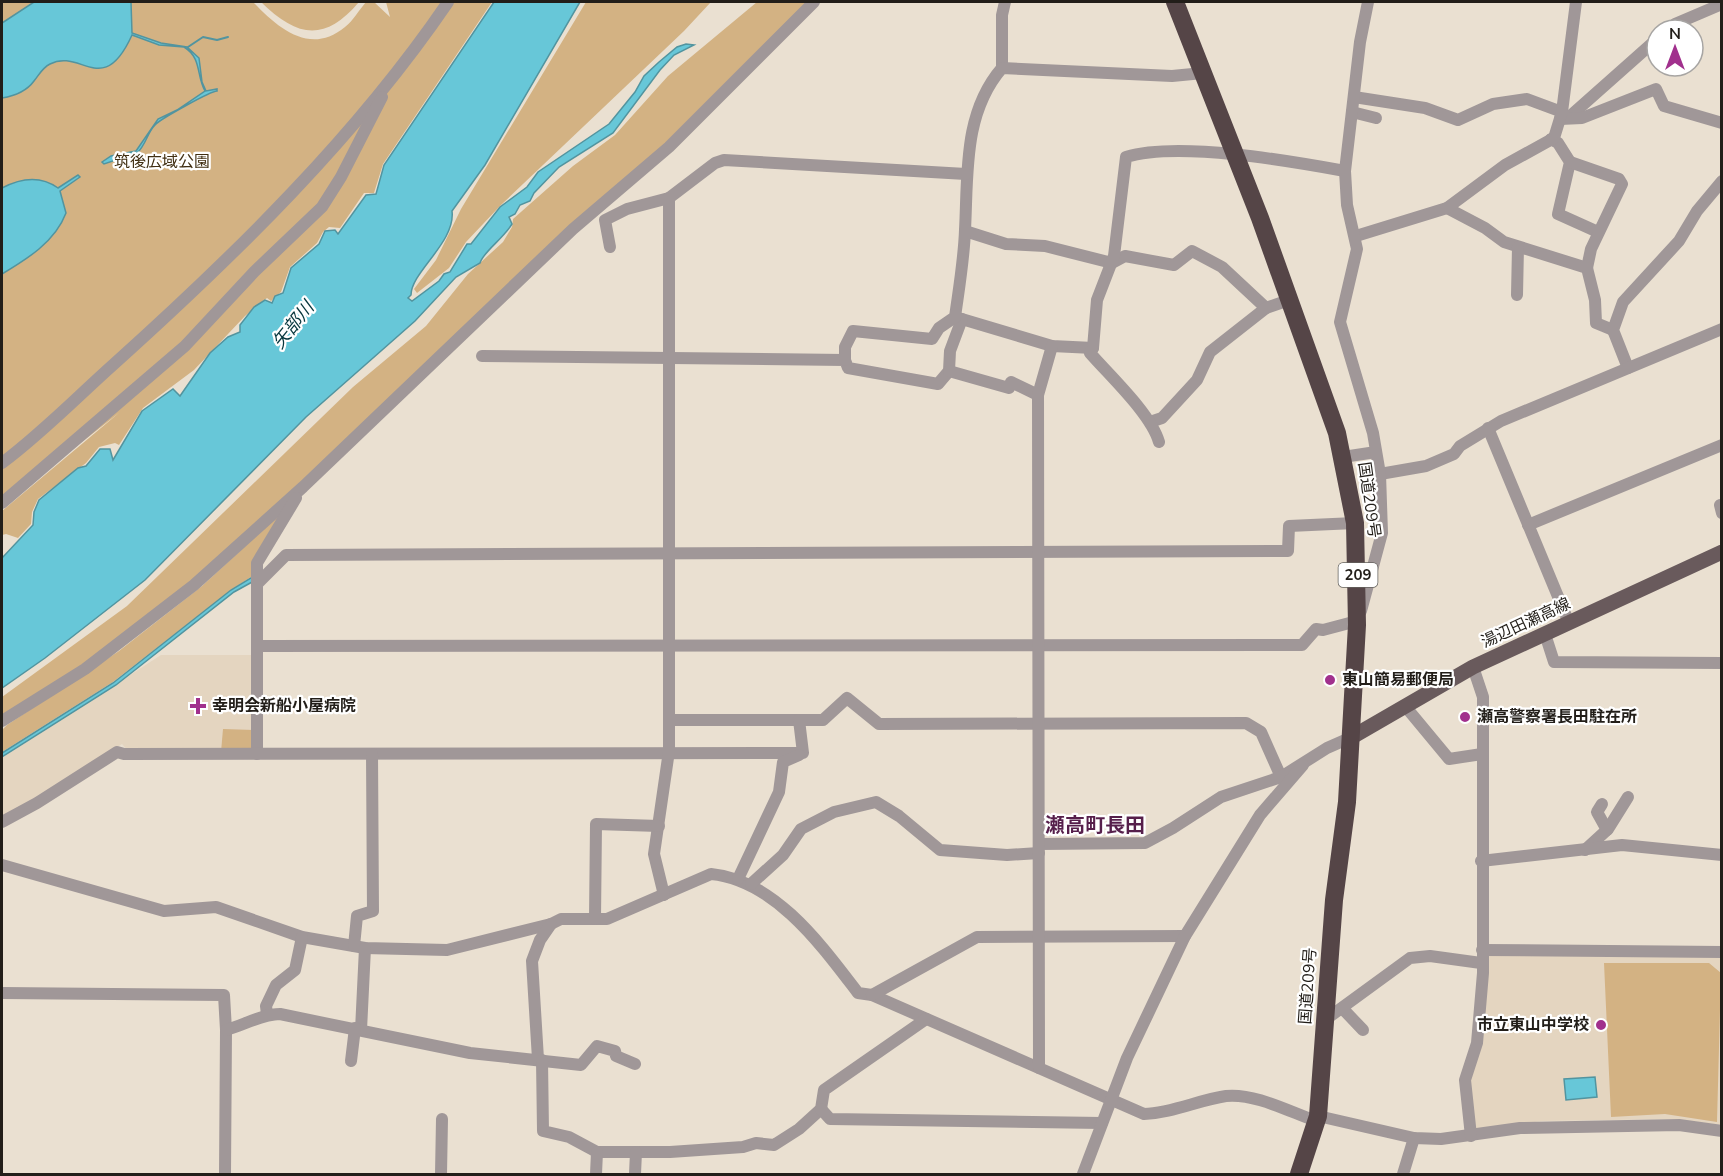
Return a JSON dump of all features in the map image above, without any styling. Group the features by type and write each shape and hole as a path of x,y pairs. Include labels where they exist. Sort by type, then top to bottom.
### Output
{"highway":[{"name":"国道209号","path":"1175,2 1289,300 1344,457 1355,523 1357,623 1352,737 1317,1118 1299,1174"}],"main road":[{"name":"湯辺田瀬高線","path":"1352,737 1473,667 1722,552"}],"street":[{"path":"2,463 140,340 210,274 289,194 386,87 448,2"},
{"path":"2,721 85,669 194,585 303,487 573,229 669,147 814,2"},
{"path":"1005,2 1002,15 1002,68 993,78 978,109 966,174 965,231 958,318 950,351 949,371 938,384 848,369 845,360 845,347 853,331 932,339 939,328 958,318 1052,346 1093,348"},
{"path":"258,646 1302,645 1316,629 1323,630 1357,623 1382,533 1380,474 1376,452 1340,322 1357,249 1356,236 1347,205 1345,171 1368,2"},
{"path":"1356,236 1447,208 1505,165 1551,139 1563,116 1576,2"},
{"path":"1689,18 1722,4"},
{"path":"1563,116 1645,49"},
{"path":"1002,68 1172,76 1203,73"},
{"path":"2,504 185,346 254,272 322,207 366,131 386,87"},
{"path":"1354,97 1425,108 1458,120 1481,107 1527,99 1563,116 1582,118 1656,88 1664,106 1722,123"},
{"path":"1352,112 1376,118"},
{"path":"1551,139 1558,143 1570,162 1618,179 1622,184 1598,232 1587,268 1595,300 1596,323 1613,330"},
{"path":"1159,442 1150,422 1090,353 1093,348 1097,300 1112,263 1122,204 1126,157 1145,151 1234,155 1345,171"},
{"path":"610,248 605,220 627,209 669,198 715,163 724,160 966,174"},
{"path":"1570,162 1558,214 1598,232"},
{"path":"1628,368 1613,330 1623,302 1679,241 1697,211 1722,181"},
{"path":"664,895 654,854 669,751 669,198"},
{"path":"1447,208 1485,228 1504,242 1587,268"},
{"path":"965,231 1006,244 1045,246 1112,263 1125,256 1174,265 1192,251 1222,267 1266,308"},
{"path":"1517,295 1518,247"},
{"path":"1150,422 1162,418 1197,380 1210,352 1266,308 1289,300"},
{"path":"1380,474 1426,466 1454,454 1460,446 1488,428 1722,330"},
{"path":"1039,1068 1038,395 1052,346"},
{"path":"482,356 845,360"},
{"path":"949,371 1009,388 1011,382 1038,395"},
{"path":"1488,428 1569,622"},
{"path":"1528,525 1722,445"},
{"path":"1344,457 1376,452"},
{"path":"257,754 259,582 257,563 303,487"},
{"path":"259,582 286,555 1288,551 1289,526 1355,523"},
{"path":"1545,634 1554,662 1722,663"},
{"path":"1472,1136 1465,1080 1477,1043 1482,956 1483,697 1473,667"},
{"path":"669,720 823,720 847,698 879,724 1246,723 1261,732 1281,777"},
{"path":"1405,706 1449,759 1482,754"},
{"path":"799,720 802,753"},
{"path":"751,884 783,855 801,829 834,812 876,802 899,816 940,850 1007,855 1039,849 1145,843 1221,797 1281,777 1303,765 1326,748 1352,737"},
{"path":"2,822 37,803 117,752 124,754 372,754 669,751 705,755 802,753"},
{"path":"738,879 779,792 783,762 802,753"},
{"path":"351,1061 358,1029 360,947 357,916 373,911 372,754"},
{"path":"1083,1174 1143,1021 1185,936 1260,815 1303,765"},
{"path":"1585,850 1607,830 1624,807 1628,797"},
{"path":"1602,804 1597,812 1607,830"},
{"path":"595,919 596,824 659,826"},
{"path":"1481,861 1622,845 1722,855"},
{"path":"2,865 164,911 216,906 302,937 360,947 447,950 551,924 561,919 607,919 711,874 751,884 806,928 858,993 872,995 1144,1114 1162,1114 1227,1096 1251,1098 1317,1118 1414,1138 1472,1136 1520,1128 1679,1125 1722,1131"},
{"path":"551,924 540,940 532,961 543,1131 569,1137 597,1152 711,1149 756,1143 774,1145 799,1129 821,1109 824,1090 926,1019"},
{"path":"872,995 977,937 1185,936"},
{"path":"267,1014 266,1006 276,985 295,970 302,937"},
{"path":"1325,1020 1410,958 1722,952"},
{"path":"2,993 224,995 226,1030 225,1174"},
{"path":"1342,1008 1364,1030"},
{"path":"226,1030 250,1024 267,1014 358,1029 470,1053 581,1065 597,1046 615,1051 616,1056 635,1064"},
{"path":"821,1109 830,1119 1102,1123"},
{"path":"441,1174 442,1119"},
{"path":"1403,1174 1414,1138"},
{"path":"596,1174 597,1152"},
{"path":"635,1174 636,1152"}],"shaded area":[{"path":"161,655 253,655 254,749 129,752 122,744 2,820 2,758"},
{"name":"市立東山中学校","path":"1488,953 1721,955 1721,1125 1676,1119 1542,1121 1474,1130 1469,1086"}],"green space":[{"name":"筑後広域公園","path":"2,2 253,2 284,29 307,39 319,39 332,35 345,27 366,2 374,2 390,17 386,2 492,2 383,164 374,193 364,193 340,228 329,227 317,243 290,267 281,292 271,301 267,298 245,316 194,370 143,408 119,445 115,443 99,447 86,463 38,499 32,512 31,524 18,538 2,535 2,511 120,412 2,505"},
{"path":"261,2 359,2 334,24 322,29 310,30 287,23"},
{"path":"586,2 711,2 684,31 501,205 466,242 449,268 417,293 414,289 436,260 461,209"},
{"path":"757,2 812,2 787,29 269,517 95,660 2,720 2,697 127,606 353,387 426,326 468,274 503,242 512,227 513,219 573,166 615,135 668,76"},
{"path":"291,504 254,575 231,590 113,682 2,752 2,730 7,725 119,651 202,586"},
{"path":"223,729 254,730 254,749 221,752"},
{"path":"1604,963 1709,963 1721,973 1717,1122 1665,1114 1611,1117"}],"water":[{"path":"34,2 131,2 132,33 161,43 187,47 199,58 202,82 206,91 217,89 217,91 196,100 159,122 152,128 137,153 104,164 102,162 111,156 136,151 158,119 177,110 205,91 202,85 194,56 184,47 159,45 132,35 121,54 111,64 101,68 92,68 72,62 61,61 50,64 24,91 2,98 2,23"},
{"name":"矢部川","path":"494,2 580,2 485,165 452,211 447,234 413,286 408,298 412,301 439,281 444,274 450,272 467,244 471,244 500,207 527,187 538,172 609,124 635,92 644,76 659,62 677,47 686,44 694,45 674,55 660,70 613,133 559,167 534,193 530,201 520,205 515,214 509,217 512,224 485,254 480,263 456,277 415,321 306,417 145,580 45,658 2,688 2,558 33,525 34,512 39,500 78,468 86,466 100,449 110,449 113,460 142,411 173,389 180,396 210,353 228,337 240,332 240,325 254,307 265,300 272,303 275,296 283,293 291,268 319,244 325,231 335,230 338,234 366,195 376,194 384,165"},
{"path":"78,175 80,177 60,191 66,213 55,233 30,256 2,274 2,188 30,179 44,181 58,188"},
{"path":"254,576 254,581 234,592 116,685 2,757 2,753 113,683 231,590"},
{"path":"1595,1077 1597,1097 1566,1100 1564,1079"}],"waterway":[{"path":"188,47 203,37 217,40 228,37"}],"place":[{"name":"東山簡易郵便局","path":"1330,680"},
{"name":"幸明会新船小屋病院","path":"198,706"},
{"name":"瀬高警察署長田駐在所","path":"1465,717"},
{"name":"市立東山中学校","path":"1601,1025"}],"district":[{"name":"瀬高町長田","path":"1095,825"}]}
